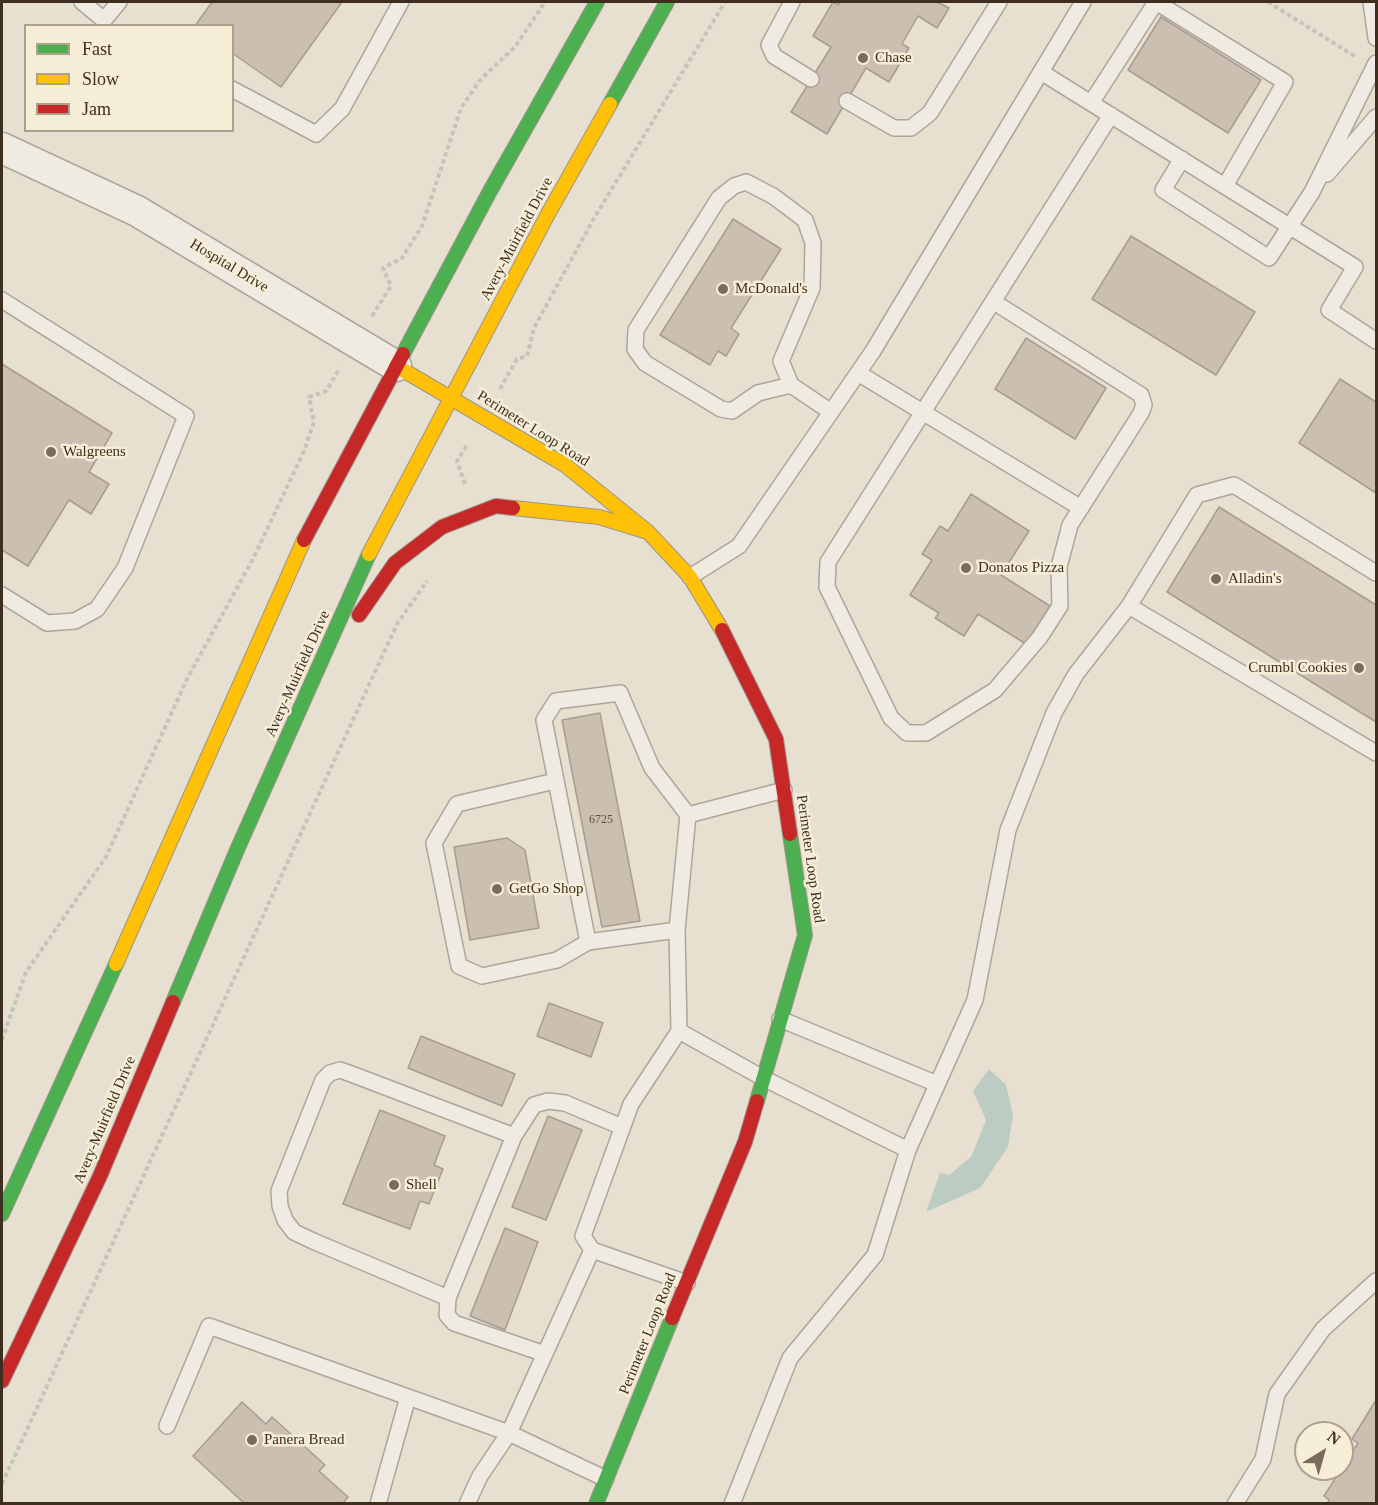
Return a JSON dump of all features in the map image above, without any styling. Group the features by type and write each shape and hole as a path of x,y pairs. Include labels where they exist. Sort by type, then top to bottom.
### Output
{"main road":[{"path":"2,1214 158,872 312,522 597,2"},
{"name":"Avery-Muirfield Drive","path":"2,1381 100,1176 237,850 316,679 371,549 548,214 667,2"},
{"name":"Hospital Drive","path":"396,366 451,398"},
{"name":"Perimeter Loop Road","path":"451,398 565,465 648,532 690,577 722,630 776,739 805,935 745,1142 596,1503"},
{"path":"316,679 395,563 442,527 496,506 599,517 648,532"}],"street":[{"name":"Hospital Drive","path":"2,148 137,211 396,366"}],"lane":[{"path":"82,2 109,23 119,2"},
{"path":"234,90 316,134 342,109 401,2"},
{"path":"792,2 769,45 774,56 811,79"},
{"path":"847,101 894,128 911,128 930,113 999,2"},
{"path":"690,577 739,546 858,373 1083,2"},
{"path":"1091,103 1156,2 1286,82 1225,186"},
{"path":"1371,2 1377,38"},
{"path":"1182,159 1163,190 1269,258 1312,192 1375,66"},
{"path":"1041,72 1355,267 1329,310 1377,341"},
{"path":"994,302 1141,395 1143,405 1141,413 1070,525 1059,567 1060,606 1040,637 995,690 926,733 907,733 891,718 827,587 828,562 1111,116"},
{"path":"1312,192 1377,117"},
{"path":"791,385 758,393 732,411 721,409 645,363 635,349 636,330 719,198 734,186 746,182 773,196 805,220 813,243 812,288 782,361 791,385 831,412"},
{"path":"2,300 186,416 125,568 97,609 75,621 47,623 2,595"},
{"path":"858,373 1081,508"},
{"path":"732,1503 790,1358 875,1255 908,1150 975,1000 1008,830 1054,712 1076,674 1129,606 1197,495 1234,485 1377,573"},
{"path":"1129,606 1377,753"},
{"path":"588,942 544,720 556,701 620,693 652,768 688,815 677,930 679,1030 631,1104 583,1236 592,1250 687,1283"},
{"path":"555,780 457,804 434,843 459,966 482,976 558,960 588,942 677,930"},
{"path":"688,815 783,790"},
{"path":"780,1019 937,1084"},
{"path":"679,1030 763,1078 908,1150"},
{"path":"448,1298 294,1232 285,1220 280,1206 279,1191 323,1080 330,1072 340,1070 514,1136"},
{"path":"545,1354 454,1323 447,1315 448,1298 514,1136 534,1105 548,1101 565,1103 622,1127"},
{"path":"467,1503 480,1476 509,1433 592,1250"},
{"path":"1235,1503 1263,1459 1277,1394 1323,1329 1377,1281"},
{"path":"167,1426 209,1326 509,1433 606,1479"},
{"path":"378,1503 408,1397"}],"path":[{"path":"2,1040 26,972 106,857 187,679 254,557 314,422 309,397 326,391 391,286 383,268 402,258 422,226 460,108 481,79 515,47 545,2"},
{"path":"475,514 457,461 517,359 527,356 534,328 588,230 725,2"},
{"path":"1268,2 1375,66"},
{"path":"2,1484 397,624 429,577"}],"shaded area":[{"path":"989,1069 1006,1085 1013,1115 1008,1147 980,1188 926,1212 940,1173 949,1175 971,1157 986,1120 973,1091"}],"building":[{"path":"212,2 342,2 281,87 234,54 234,24 196,24"},
{"name":"Chase","path":"833,2 838,5 840,2 937,2 949,8 937,28 918,16 902,44 909,48 889,82 866,68 827,134 791,112 831,47 813,36"},
{"path":"1161,17 1261,80 1228,133 1128,70"},
{"name":"McDonald's","path":"733,219 781,249 731,328 739,334 726,356 718,351 710,365 660,335"},
{"path":"1131,236 1255,312 1216,375 1092,299"},
{"path":"1026,338 1106,388 1075,439 995,389"},
{"name":"Walgreens","path":"2,364 112,433 89,472 109,484 91,514 69,500 28,566 2,550"},
{"path":"1340,379 1376,402 1376,493 1299,443"},
{"name":"Donatos Pizza","path":"971,494 1029,531 1001,575 1050,606 1026,644 978,614 964,636 935,618 939,613 910,595 932,560 922,554 940,526 948,531"},
{"path":"1219,507 1376,605 1376,722 1167,592"},
{"path":"600,713 640,921 602,927 562,720"},
{"name":"GetGo Shop","path":"507,838 525,850 539,928 470,940 454,847"},
{"path":"549,1003 603,1023 591,1057 537,1036"},
{"path":"421,1036 515,1074 502,1106 408,1068"},
{"name":"Shell","path":"380,1110 445,1136 434,1165 443,1169 429,1204 420,1201 410,1229 343,1204"},
{"path":"548,1116 582,1130 546,1220 512,1207"},
{"path":"505,1228 538,1242 505,1330 470,1316"},
{"path":"1376,1400 1376,1504 1327,1504 1329,1500 1324,1496 1334,1481 1354,1481 1354,1449 1358,1443 1354,1440 1354,1436"},
{"name":"Panera Bread","path":"242,1402 266,1424 272,1417 325,1465 319,1471 348,1497 342,1504 245,1504 193,1456"}],"traffic: fast":[{"path":"403,354 490,191 597,2"},
{"path":"610,104 667,2"},
{"path":"173,1002 237,850 369,554"},
{"path":"757,1101 805,935 790,834"},
{"path":"2,1214 116,964"},
{"path":"596,1504 672,1318"}],"traffic: slow":[{"path":"369,554 548,214 610,104"},
{"path":"396,366 565,465 648,532 690,577 722,630"},
{"path":"513,508 599,517 648,532"},
{"path":"116,964 304,540"}],"traffic: jam":[{"path":"304,540 403,354"},
{"path":"359,615 395,563 442,527 496,506 513,508"},
{"path":"722,630 776,739 790,834"},
{"path":"2,1381 100,1176 173,1002"},
{"path":"672,1318 745,1142 757,1101"}],"place":[{"name":"Chase","path":"863,58"},
{"name":"McDonald's","path":"723,289"},
{"name":"Walgreens","path":"51,452"},
{"name":"Donatos Pizza","path":"966,568"},
{"name":"Alladin's","path":"1216,579"},
{"name":"Crumbl Cookies","path":"1359,668"},
{"name":"GetGo Shop","path":"497,889"},
{"name":"Shell","path":"394,1185"},
{"name":"Panera Bread","path":"252,1440"}]}
